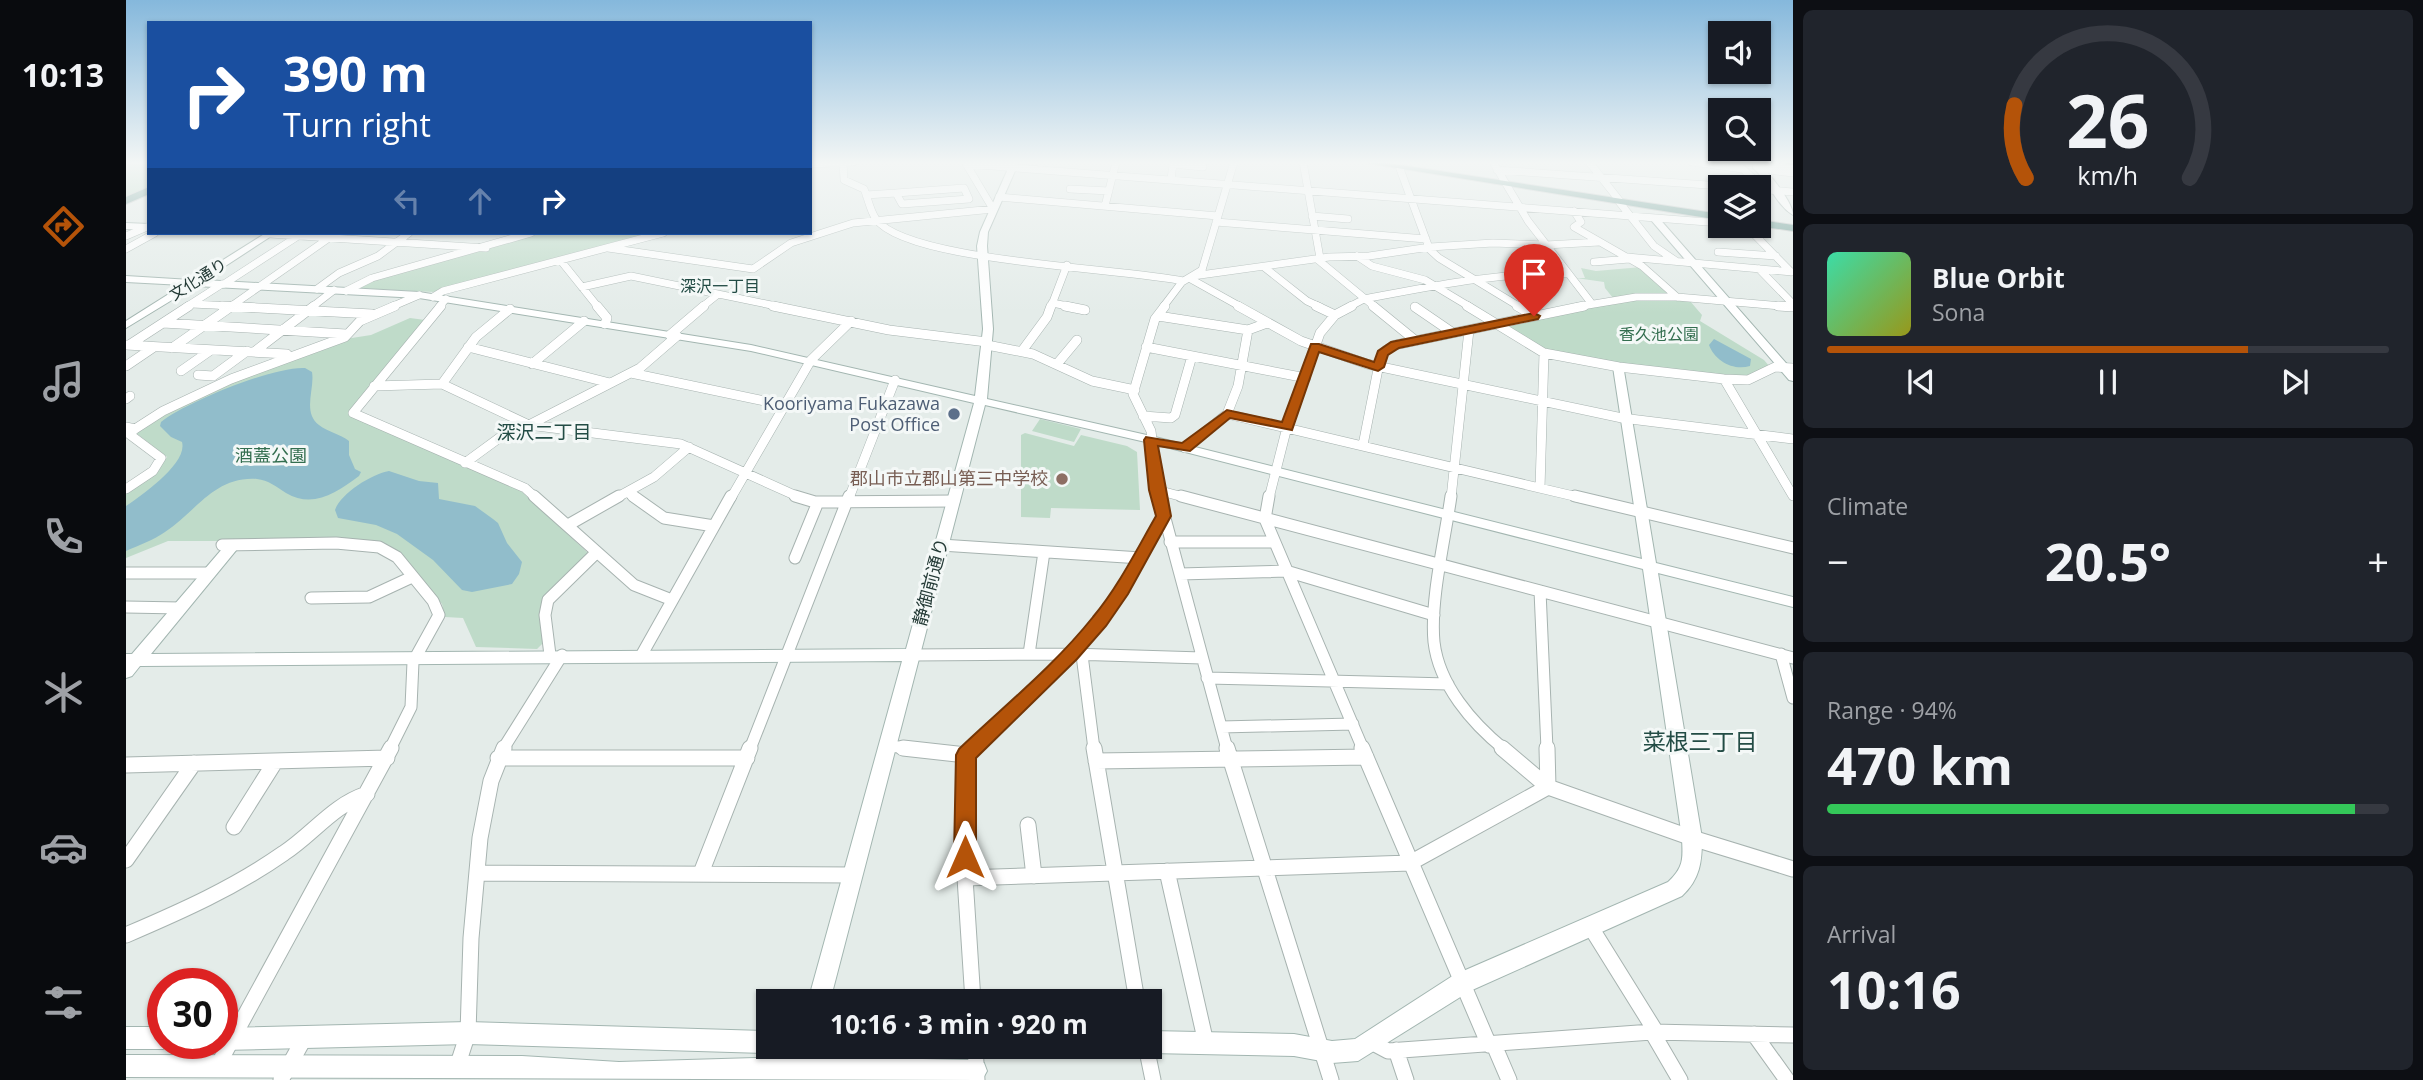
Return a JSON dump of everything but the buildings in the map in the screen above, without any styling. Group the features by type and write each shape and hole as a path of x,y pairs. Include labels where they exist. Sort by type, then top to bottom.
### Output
{"main road":[{"path":"1771,224 1793,227"}],"street":[{"path":"873,212 876,220 895,233 919,243 966,255 1188,278 1318,258 1357,256 1428,245 1600,242"},
{"name":"静御前通り","path":"822,989 981,399 987,344 982,257 984,232 992,212"},
{"path":"1160,212 1428,245 1473,278 1534,316"},
{"path":"1219,212 1203,266 1188,278 1158,316 1146,348 1134,398 1151,431 1157,490 1163,516 1230,760 1331,1080"},
{"path":"1311,212 1318,258 1416,341"},
{"path":"1416,212 1428,245"},
{"path":"1523,212 1592,304"},
{"path":"1575,212 1581,222 1574,226 1660,279 1677,297"},
{"path":"1590,212 1708,222"},
{"path":"1628,212 1654,246 1676,261"},
{"path":"608,248 753,269 780,248 853,223 960,213"},
{"path":"1312,216 1348,219"},
{"path":"1654,218 1788,368 1793,378"},
{"path":"126,226 147,229"},
{"path":"812,226 818,234"},
{"path":"126,236 147,230"},
{"path":"126,249 147,232"},
{"name":"文化通り","path":"126,325 268,235"},
{"path":"289,235 486,248"},
{"path":"317,289 339,273 377,256 406,235"},
{"path":"198,375 213,376 340,290 372,278 525,235"},
{"path":"432,297 443,291 656,235"},
{"path":"127,345 298,236"},
{"path":"172,348 329,237"},
{"path":"436,243 443,238"},
{"path":"1758,238 1792,272"},
{"path":"1718,251 1776,256"},
{"path":"1357,256 1373,268 1415,275 1435,285 1544,353 1619,367 1724,380 1748,380 1775,367 1788,368"},
{"path":"1594,262 1628,258 1792,272"},
{"path":"561,261 607,318 605,324"},
{"path":"1022,351 1046,319 1067,265"},
{"path":"1264,267 1307,301 1335,315"},
{"path":"1759,269 1793,305"},
{"path":"1509,1080 1462,983 1265,519 1274,471 1287,427 1320,333 1335,315 1364,299 1473,278 1522,273 1568,274"},
{"path":"582,287 626,276 791,307 889,330 1022,351 1092,381 1135,390"},
{"path":"1188,278 1267,323 1315,346 1378,367 1628,419 1793,439"},
{"path":"126,279 419,295 811,360 1185,448 1793,602"},
{"path":"126,489 153,471 161,458 130,435 130,428 194,395 349,335 360,321 419,295"},
{"path":"465,463 525,424 631,373 717,295"},
{"path":"1363,445 1378,367 1386,349 1534,316 1636,297 1793,305"},
{"path":"446,299 354,409 354,415 525,488 634,585 672,600"},
{"path":"1052,303 1085,310"},
{"path":"192,304 374,314"},
{"path":"1415,307 1453,334"},
{"path":"442,384 478,334 510,309"},
{"path":"1158,316 1248,330 1267,323"},
{"path":"532,363 584,321"},
{"path":"641,656 811,360 851,321"},
{"path":"163,323 349,335"},
{"path":"1185,448 1227,414 1238,386 1248,330"},
{"path":"1469,330 1455,468 1434,615 1434,643 1448,684 1482,731 1548,787 1692,838 1793,869"},
{"path":"1057,364 1077,340"},
{"path":"127,345 295,354"},
{"path":"126,366 154,347"},
{"path":"468,348 610,383"},
{"path":"1146,348 1306,377"},
{"path":"181,371 211,350"},
{"path":"1541,488 1544,353"},
{"path":"1143,416 1175,415 1192,356"},
{"path":"1162,1042 1294,1045 1321,1050 1358,1050 1373,1043 1462,983 1675,889 1686,880 1692,871 1692,838 1619,367"},
{"path":"631,373 784,405"},
{"path":"701,873 895,380"},
{"path":"1724,380 1793,496"},
{"path":"374,386 442,384 525,424 667,440 689,447 791,495 818,502 848,504 954,501"},
{"path":"1227,414 1793,548"},
{"path":"568,525 657,474 689,447"},
{"path":"1157,490 1787,656 1793,698"},
{"path":"627,492 667,519 714,526"},
{"path":"795,558 818,502"},
{"path":"972,989 965,878 966,755 1076,654 1141,558 1163,516"},
{"path":"1170,542 1274,542"},
{"path":"128,662 227,545 373,546 394,553 439,609 439,615 411,671 410,712 367,794 238,1021"},
{"path":"941,545 1141,558"},
{"path":"457,1067 468,1033 471,937 480,838 498,758 507,740 530,709 556,655 545,615 548,600 597,552"},
{"path":"1029,654 1044,552"},
{"path":"1180,574 1286,571 1434,615"},
{"path":"126,573 204,573"},
{"path":"311,598 369,597 412,577"},
{"path":"1540,591 1548,787"},
{"path":"126,607 174,608"},
{"path":"128,662 788,654 1076,654 1202,658"},
{"path":"1076,654 1135,989"},
{"path":"1207,678 1448,684"},
{"path":"1221,727 1353,724"},
{"path":"889,746 966,755"},
{"path":"1096,761 1366,757"},
{"path":"126,765 387,758"},
{"path":"498,758 747,758"},
{"path":"234,827 275,762"},
{"path":"126,860 194,763"},
{"path":"965,878 1410,863 1548,787"},
{"path":"126,935 212,898 286,852 348,800 367,794"},
{"path":"1028,825 1034,876"},
{"path":"1167,871 1206,1043"},
{"path":"477,873 854,875"},
{"path":"1590,926 1680,1080"},
{"path":"1373,1043 1388,1051 1396,1051 1654,1032 1793,1035"},
{"path":"238,1039 468,1033 756,1042"},
{"path":"1754,1034 1787,1080"},
{"path":"285,1073 306,1037"},
{"path":"126,1038 147,1038"},
{"path":"1396,1051 1406,1080"},
{"path":"218,1065 220,1059"},
{"path":"1149,1059 1153,1080"},
{"path":"126,1066 218,1065 285,1073 457,1067 520,1074 619,1073 804,1065 977,1076"}],"green space":[{"path":"526,235 650,235 433,292 358,288 360,285"},
{"path":"1642,267 1665,286 1668,294 1636,294 1613,298 1604,282 1576,278 1585,278 1581,268 1596,271"},
{"name":"香久池公園","path":"1632,299 1690,301 1702,315 1700,321 1764,360 1770,367 1752,377 1737,379 1627,367 1543,349 1508,326"},
{"name":"酒蓋公園","path":"410,318 425,320 350,411 350,416 521,491 588,553 557,583 545,600 541,625 543,643 537,649 476,647 463,618 445,617 442,604 394,549 239,541 168,541 126,558 126,492 154,472 167,457 136,433 140,428 198,395 339,340 371,335"},
{"path":"1040,419 1081,429 1074,442 1032,431"},
{"path":"1025,433 1074,446 1081,435 1127,446 1137,452 1140,510 1051,508 1050,518 1021,517 1021,435"}],"water":[{"path":"1714,339 1751,359 1750,366 1731,366 1720,360 1709,345"},
{"path":"305,368 312,372 310,407 314,420 349,441 349,455 355,469 361,472 359,476 333,493 315,499 296,498 257,479 229,483 206,497 161,535 126,551 126,506 171,469 182,450 182,442 171,437 160,426 161,422 190,405 252,379"},
{"path":"389,471 419,481 438,483 439,499 475,506 498,523 507,543 522,562 519,574 512,584 472,592 462,590 433,560 397,534 376,525 338,518 335,510 350,491 366,480"}],"place":[{"name":"Kooriyama Fukazawa Post Office","path":"954,414"},
{"name":"郡山市立郡山第三中学校","path":"1062,479"}],"district":[{"name":"深沢一丁目","path":"720,286"},
{"name":"深沢二丁目","path":"544,432"},
{"name":"菜根三丁目","path":"1700,742"}],"route":[{"path":"965,857 966,755 1071,654 1100,622 1122,590 1163,516 1151,440 1185,448 1227,414 1287,427 1315,346 1378,367 1382,354 1395,345 1534,316"}]}
